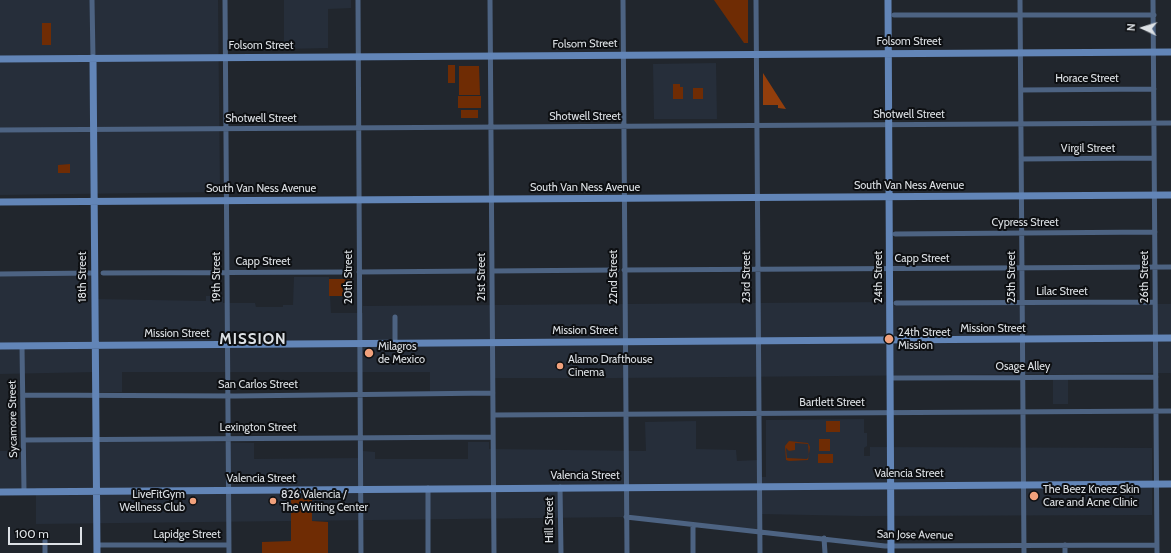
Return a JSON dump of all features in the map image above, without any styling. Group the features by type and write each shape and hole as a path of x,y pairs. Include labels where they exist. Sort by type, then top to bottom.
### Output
{"street":[{"name":"18th Street","path":"92,0 97,553"},
{"name":"19th Street","path":"225,0 229,553"},
{"name":"20th Street","path":"358,0 361,553"},
{"name":"21st Street","path":"490,0 494,553"},
{"name":"22nd Street","path":"623,0 627,553"},
{"name":"23rd Street","path":"756,0 757,341 760,553"},
{"name":"24th Street","path":"888,0 891,550"},
{"name":"25th Street","path":"1020,0 1024,553"},
{"name":"26th Street","path":"1153,0 1157,553"},
{"path":"894,15 1154,15"},
{"name":"Folsom Street","path":"0,59 623,54 1171,52"},
{"name":"Horace Street","path":"1021,90 1154,89"},
{"name":"Shotwell Street","path":"0,130 1171,123"},
{"name":"Virgil Street","path":"1021,159 1154,158"},
{"name":"South Van Ness Avenue","path":"0,202 1171,195"},
{"name":"Cypress Street","path":"895,234 1155,232"},
{"name":"Capp Street","path":"624,270 1171,267"},
{"path":"492,271 617,270"},
{"path":"359,272 483,271"},
{"name":"Capp Street","path":"103,273 350,272"},
{"path":"0,274 94,274"},
{"name":"Lilac Street","path":"896,303 1155,302"},
{"path":"395,317 395,343"},
{"name":"Mission Street","path":"0,346 1171,338"},
{"name":"Sycamore Street","path":"22,346 24,491"},
{"name":"Osage Alley","path":"890,378 1156,377"},
{"name":"San Carlos Street","path":"23,395 493,393"},
{"name":"Bartlett Street","path":"493,415 1171,411"},
{"name":"Lexington Street","path":"24,440 493,437"},
{"name":"Valencia Street","path":"0,492 1171,484"},
{"name":"Hill Street","path":"560,487 560,553"},
{"path":"428,488 428,553"},
{"name":"San Jose Avenue","path":"626,518 824,538 891,550 1065,545 1157,545"},
{"path":"693,525 693,553"},
{"path":"824,538 825,553"},
{"path":"45,541 46,553"},
{"name":"Lapidge Street","path":"97,545 229,546"},
{"path":"1065,545 1065,553"}],"shaded area":[{"path":"0,0 218,0 220,192 0,195"},
{"path":"284,0 351,0 351,8 328,9 328,48 284,49"},
{"path":"714,0 748,0 748,43 744,43"},
{"path":"42,23 51,23 51,45 42,45"},
{"path":"716,63 717,119 654,119 653,64"},
{"path":"448,65 455,65 455,83 448,83"},
{"path":"459,66 479,66 480,95 459,95"},
{"path":"763,73 786,109 778,108 778,105 763,105"},
{"path":"673,84 680,84 680,87 683,87 683,99 673,99"},
{"path":"693,88 703,88 703,99 693,99"},
{"path":"458,96 481,96 481,108 458,108"},
{"path":"461,110 478,110 478,118 461,118"},
{"path":"70,164 70,173 58,173 58,165"},
{"path":"0,274 93,274 94,299 206,301 206,296 223,296 223,303 255,303 256,307 283,307 283,305 293,305 294,277 329,277 331,313 363,313 363,306 886,302 887,304 1171,304 1171,373 492,378 491,391 430,391 430,372 122,372 122,392 97,392 97,372 0,374"},
{"path":"329,279 352,279 352,296 329,296"},
{"path":"1053,378 1068,378 1068,404 1053,404"},
{"path":"864,419 864,433 867,433 867,446 864,448 864,456 870,456 870,447 1152,448 1152,515 861,516 760,514 759,532 626,517 36,524 36,488 0,488 0,451 24,451 24,440 96,439 254,443 254,459 363,458 363,451 375,452 375,459 468,459 468,442 489,442 489,449 646,451 645,422 696,421 696,449 736,450 737,461 758,460 759,477 766,477 766,420"},
{"path":"826,421 840,421 840,432 826,432"},
{"path":"819,439 830,439 830,451 819,451"},
{"path":"789,441 808,443 810,447 809,454 808,444 795,443 795,450 789,451 786,448 787,458 807,459 808,457 808,460 786,460 785,446"},
{"path":"818,454 833,454 833,463 818,463"},
{"path":"312,498 312,521 328,522 328,553 262,553 262,542 291,541 291,499"}],"place":[{"name":"24th Street Mission","path":"889,339"},
{"name":"Milagros de Mexico","path":"369,353"},
{"name":"Alamo Drafthouse Cinema","path":"560,366"},
{"name":"The Beez Kneez Skin Care and Acne Clinic","path":"1034,496"},
{"name":"LiveFitGym Wellness Club","path":"193,501"},
{"name":"826 Valencia / The Writing Center","path":"273,501"}],"district":[{"name":"MISSION","path":"253,340"}]}
